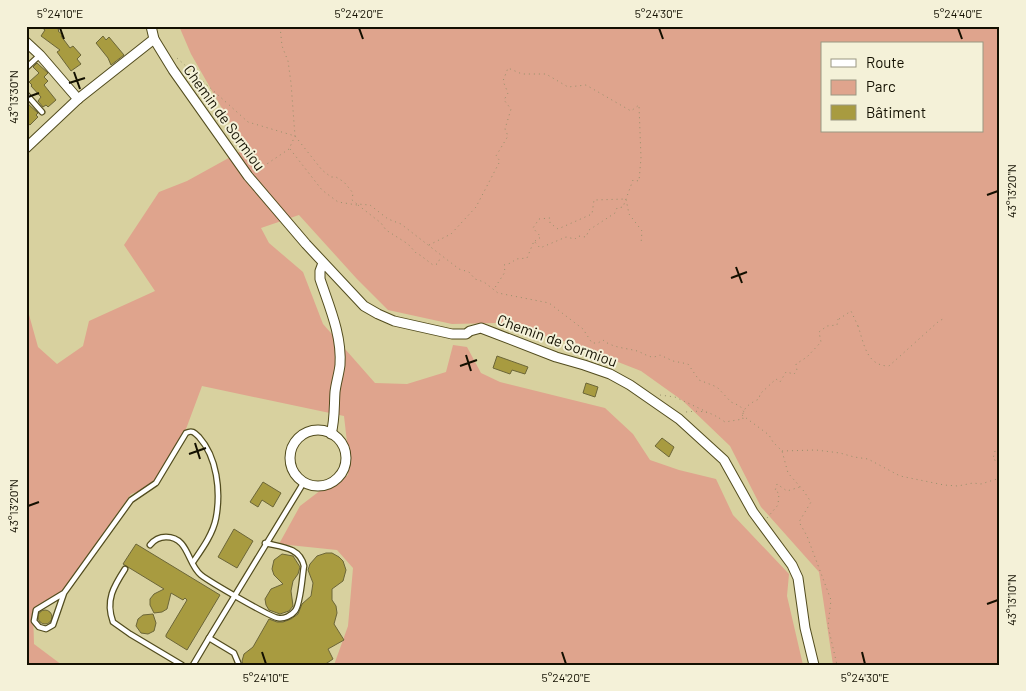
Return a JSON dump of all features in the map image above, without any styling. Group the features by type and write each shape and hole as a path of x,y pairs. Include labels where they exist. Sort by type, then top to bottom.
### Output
{"street":[{"name":"Chemin de Sormiou","path":"151,26 154,38 173,70 248,176 357,300 378,314 394,321 452,334 466,334 478,328 556,357 610,374 672,414 706,442 724,460 753,512 794,570 799,584 805,628 814,665"},
{"path":"26,148 78,99 154,38"},
{"path":"26,42 40,55 78,99"},
{"path":"323,263 320,279 336,328 340,353 340,365 335,392 334,424 331,434"},
{"path":"324,431 331,434 338,439 345,453 346,461 340,476 334,481 319,486 304,482 291,466 290,459 294,445 304,434 310,432 324,431"}],"lane":[{"path":"26,68 40,55"},
{"path":"26,94 42,112"},
{"path":"64,593 36,610 34,618 37,626 46,629 53,625 64,593 131,500 156,483 186,433 190,431 195,433 209,452 218,492 215,522 207,540 193,562"},
{"path":"193,665 304,482"},
{"path":"150,545 161,538 175,539 182,544 202,575 277,618 286,617 296,610 304,566 303,560 300,555 292,550 265,544"},
{"path":"125,569 112,589 113,622 182,665"},
{"path":"209,638 234,653 239,665"}],"path":[{"path":"248,176 289,149 295,136 288,61 282,46 280,26"},
{"path":"176,58 248,122 295,136 322,170 331,177 336,177 344,182 352,193 352,200 357,205 381,223 386,230 408,244 416,254 433,265 443,258"},
{"path":"429,245 451,234 476,207 500,161 496,156 508,136 505,129 511,109 504,100 508,93 504,81 508,68 522,74 546,74 568,87 586,85 631,111 639,105 641,158 639,180 633,180 623,207 617,208 616,213 589,230 586,237 578,236 575,239 566,237 540,248 534,242 527,258 516,259 504,265 504,272 494,290"},
{"path":"290,148 322,190 338,202 370,205 388,219 401,224 459,269 469,272 475,279 484,282 494,290 505,295 516,295 549,303 583,329 592,343 598,343 603,340 608,344 626,350 633,350 654,358 660,355 673,361 688,364 699,380 717,387 731,402 740,406 744,412"},
{"path":"534,241 541,237 533,228 539,219 550,218 550,223 558,228 592,214 594,200 626,199"},
{"path":"626,199 629,214 642,231 641,244"},
{"path":"672,414 699,410 713,414 726,422 743,419 742,415 746,407 759,399 760,394 776,379 780,382 786,372 794,374 797,371 796,364 807,357 821,342 819,332 827,326 837,325 838,319 852,311 870,359 880,366 889,366 939,320 945,318"},
{"path":"658,394 675,396 710,413"},
{"path":"742,415 769,435 782,451 788,473 811,502 800,522 807,536 830,600 828,626 837,665"},
{"path":"782,451 816,450 840,453 868,459 900,476 944,485 981,484 1000,478"},
{"path":"1000,450 995,451 993,459 1000,462"},
{"path":"767,518 778,505 779,493 775,491 777,484 787,491 801,487"}],"green space":[{"path":"179,26 1000,26 1000,665 833,665 819,572 761,507 730,446 683,401 641,371 567,342 496,323 452,324 388,310 299,215 261,228 269,243 303,272 323,324 375,383 407,384 446,372 453,345 467,347 481,373 500,382 605,408 633,434 650,460 679,470 716,479 733,515 789,574 787,596 803,665 334,665 348,626 353,568 337,550 279,544 300,506 321,490 348,475 349,460 344,416 202,386 186,429 151,487 131,494 59,595 33,609 34,644 62,665 26,665 26,304 38,347 57,364 83,346 89,321 155,291 124,245 159,192 187,181 245,149 191,54"}],"building":[{"path":"40,26 54,26 59,30 70,48 73,46 81,55 77,59 81,64 71,71 57,52 60,50 41,36 45,30"},
{"path":"103,36 106,40 109,37 124,55 111,65 96,43"},
{"path":"37,63 48,73 44,77 48,81 44,85 56,100 48,107 46,105 43,107 38,101 41,97 29,82 39,73 33,67"},
{"path":"26,102 38,113 36,115 38,117 30,125 26,122"},
{"path":"497,356 528,367 525,374 512,370 510,374 493,368"},
{"path":"586,383 598,387 595,397 583,393"},
{"path":"662,438 674,447 669,457 655,446"},
{"path":"263,482 281,493 273,507 262,500 258,507 250,502"},
{"path":"234,529 253,541 237,568 218,557"},
{"path":"136,544 220,595 187,650 166,637 166,635 187,600 185,598 183,600 171,593 167,609 154,613 150,605 150,599 154,594 164,589 123,564"},
{"path":"332,553 339,557 343,561 346,570 343,581 332,589 332,600 336,606 337,613 334,624 344,640 328,649 333,659 324,665 243,665 244,654 253,647 269,619 283,622 298,614 302,604 311,596 313,583 308,570 310,564 317,556"},
{"path":"282,554 293,556 300,567 293,581 291,591 293,606 289,611 280,614 269,610 265,599 271,589 283,584 274,575 272,569 274,560"},
{"path":"45,610 50,612 52,617 50,622 45,624 40,622 38,617 40,612"},
{"path":"153,614 156,623 154,631 148,634 141,633 136,626 138,619 143,615"}]}
